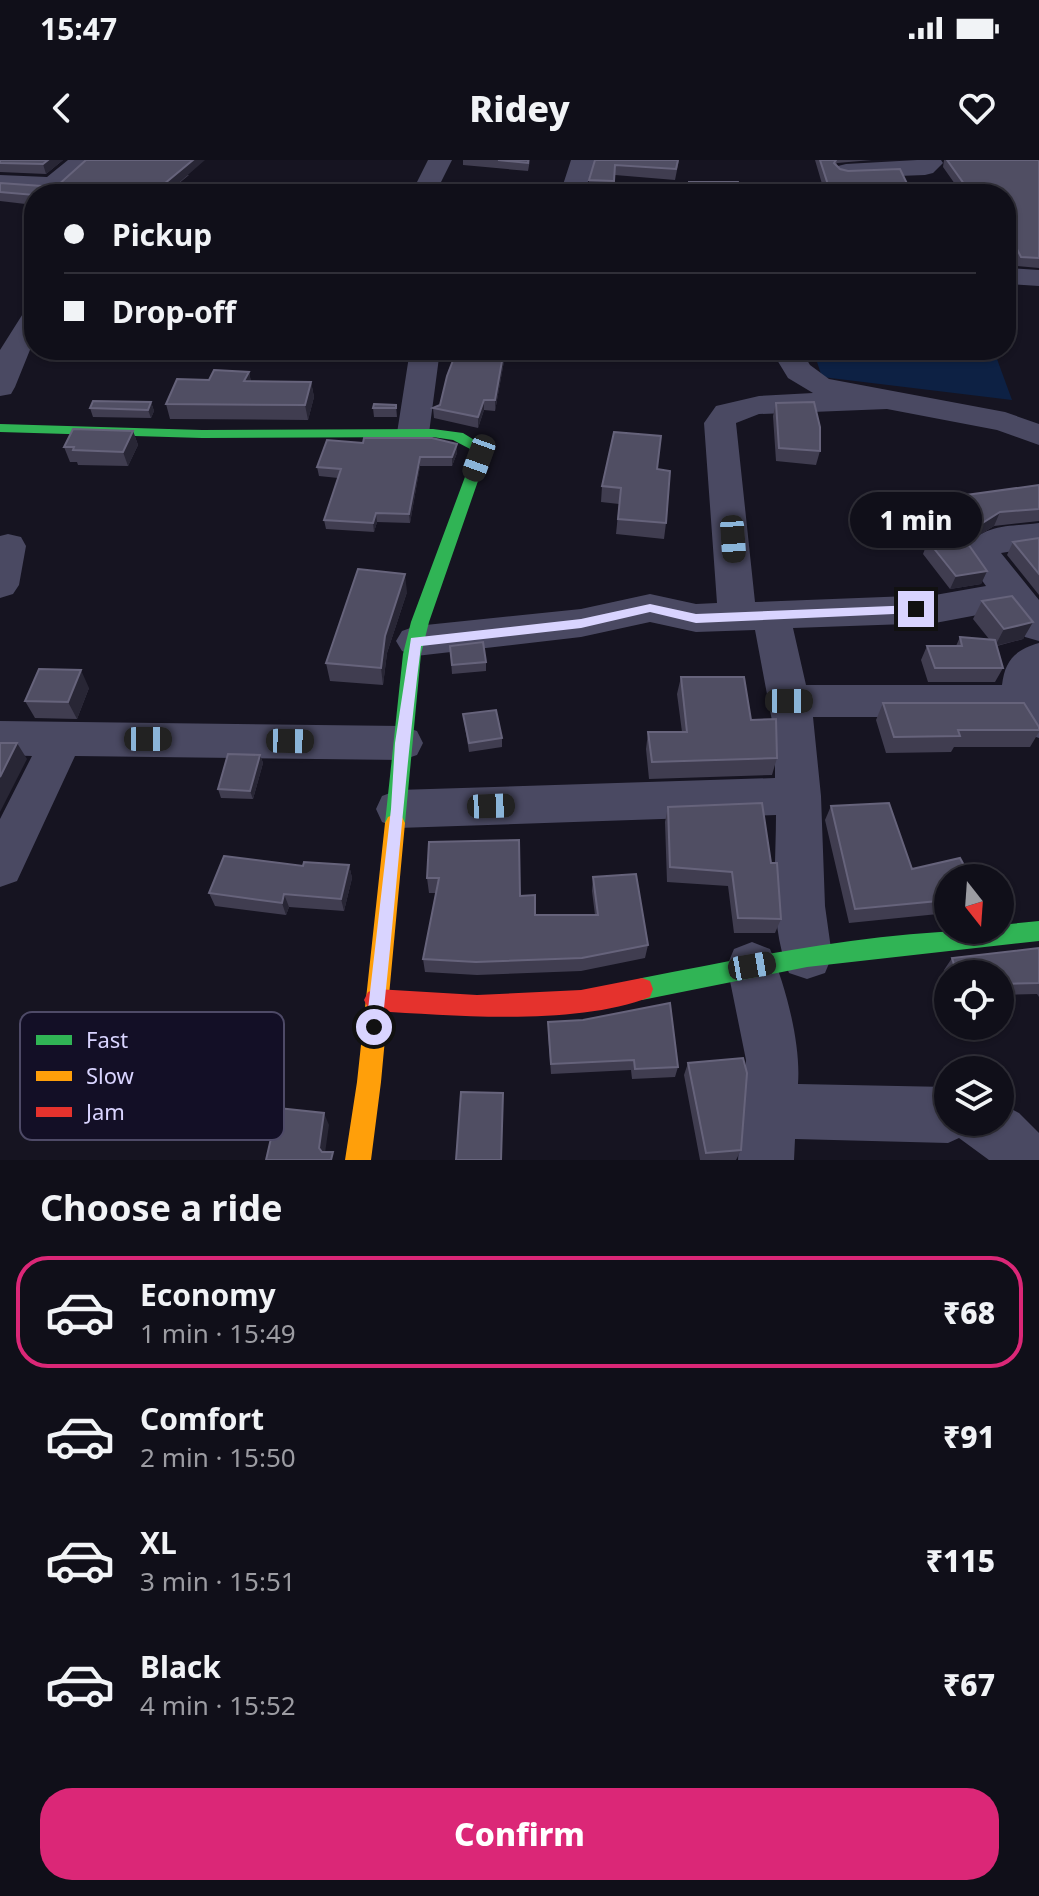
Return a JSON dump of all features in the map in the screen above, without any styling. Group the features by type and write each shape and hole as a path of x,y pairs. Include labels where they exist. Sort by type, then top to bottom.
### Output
{"street":[{"path":"56,184 82,160"},
{"path":"428,184 440,160"},
{"path":"575,184 583,160"},
{"path":"846,171 925,168 931,163 929,160"},
{"path":"0,182 24,185"},
{"path":"1016,277 1039,278"},
{"path":"0,387 24,333"},
{"path":"413,433 424,360"},
{"path":"790,360 804,378 820,386 1005,422 1039,435"},
{"path":"807,956 801,906 796,737 789,701 754,614 730,508 720,423 727,413 759,405 884,400"},
{"path":"0,428 265,436 413,433 468,439 479,449 479,458 416,641 402,743 398,809 358,1160"},
{"path":"1039,535 997,540 985,546 981,554 1039,627"},
{"path":"0,585 8,546"},
{"path":"416,641 581,623 650,608 696,618 935,609 1013,595"},
{"path":"789,701 1034,711 1022,687 1024,668 1039,658"},
{"path":"0,738 402,743"},
{"path":"0,866 62,739"},
{"path":"398,809 799,796"},
{"path":"376,1000 477,1006 581,1001 807,956 1039,931"},
{"path":"752,966 773,1060 769,1136 934,1117"},
{"path":"1003,1136 1024,1160"}],"water":[{"path":"816,360 997,360 1012,400 822,377"}],"building":[{"path":"0,160 48,160 43,164 0,163"},
{"path":"86,160 193,160 164,184 59,184"},
{"path":"498,160 528,160 528,163"},
{"path":"595,160 678,160 676,169 615,165 614,181 589,180"},
{"path":"820,160 836,160 834,163 840,169 848,171 900,169 907,184 828,184"},
{"path":"947,160 1039,160 1039,258 1021,257 1016,247 1016,184 964,184"},
{"path":"738,182 738,184 689,184"},
{"path":"0,183 24,185 24,194 0,192"},
{"path":"453,360 502,360 495,400 484,400 478,417 433,408 440,405"},
{"path":"214,370 249,372 244,381 311,382 305,405 166,404 177,379 209,380"},
{"path":"93,401 151,402 148,410 90,408"},
{"path":"814,402 820,427 820,451 779,448 776,403"},
{"path":"374,404 396,405 396,408 373,408"},
{"path":"73,429 133,431 123,452 64,447"},
{"path":"614,432 661,436 657,469 670,471 666,523 618,519 621,488 602,486"},
{"path":"364,438 432,438 457,444 452,457 420,457 409,514 376,513 373,523 324,520 341,469 317,467 327,440 363,443"},
{"path":"1039,485 1039,509 1000,512 973,529 966,541 987,571 956,576 928,541 969,533 944,498"},
{"path":"1039,538 1039,574 1013,542"},
{"path":"358,569 405,574 385,636 381,668 326,663"},
{"path":"1012,596 1033,622 1004,629 982,601"},
{"path":"960,637 995,640 1003,668 935,668 927,646 962,646"},
{"path":"483,642 486,662 452,665 450,646"},
{"path":"39,669 81,670 68,702 25,701"},
{"path":"681,677 744,677 751,720 776,719 777,758 652,762 648,732 687,732"},
{"path":"883,703 1024,703 1039,730 958,730 960,736 894,737"},
{"path":"496,710 502,738 469,743 463,714"},
{"path":"0,743 17,743 0,777"},
{"path":"228,754 260,755 250,791 218,789"},
{"path":"762,803 771,863 777,863 781,919 738,918 732,872 670,867 668,807"},
{"path":"889,803 912,869 960,858 963,864 934,864 934,901 855,909 831,806"},
{"path":"519,840 520,896 535,895 535,915 598,915 593,877 636,874 648,945 582,958 476,962 423,959 439,878 427,878 429,842"},
{"path":"224,856 303,866 304,862 349,865 341,899 284,894 282,903 209,893"},
{"path":"1039,948 1039,983 1014,984 1014,960 952,958"},
{"path":"670,1003 678,1067 635,1069 634,1060 551,1064 548,1022 583,1020"},
{"path":"743,1058 747,1073 741,1150 706,1153 688,1063"},
{"path":"461,1092 503,1093 501,1160 456,1160"},
{"path":"284,1109 324,1113 319,1148 322,1152 333,1152 331,1160 266,1160 271,1140 284,1140"}],"traffic: fast":[{"path":"0,428 202,434 433,433 458,436 479,449 479,458 420,622 412,654 395,823"},
{"path":"642,989 807,956 1039,931"}],"traffic: slow":[{"path":"358,1160 369,1082 395,823"}],"traffic: jam":[{"path":"376,1000 477,1006 581,1001 642,989"}],"route":[{"path":"374,1027 398,809 402,743 416,641 581,623 650,608 696,618 916,609"}]}
